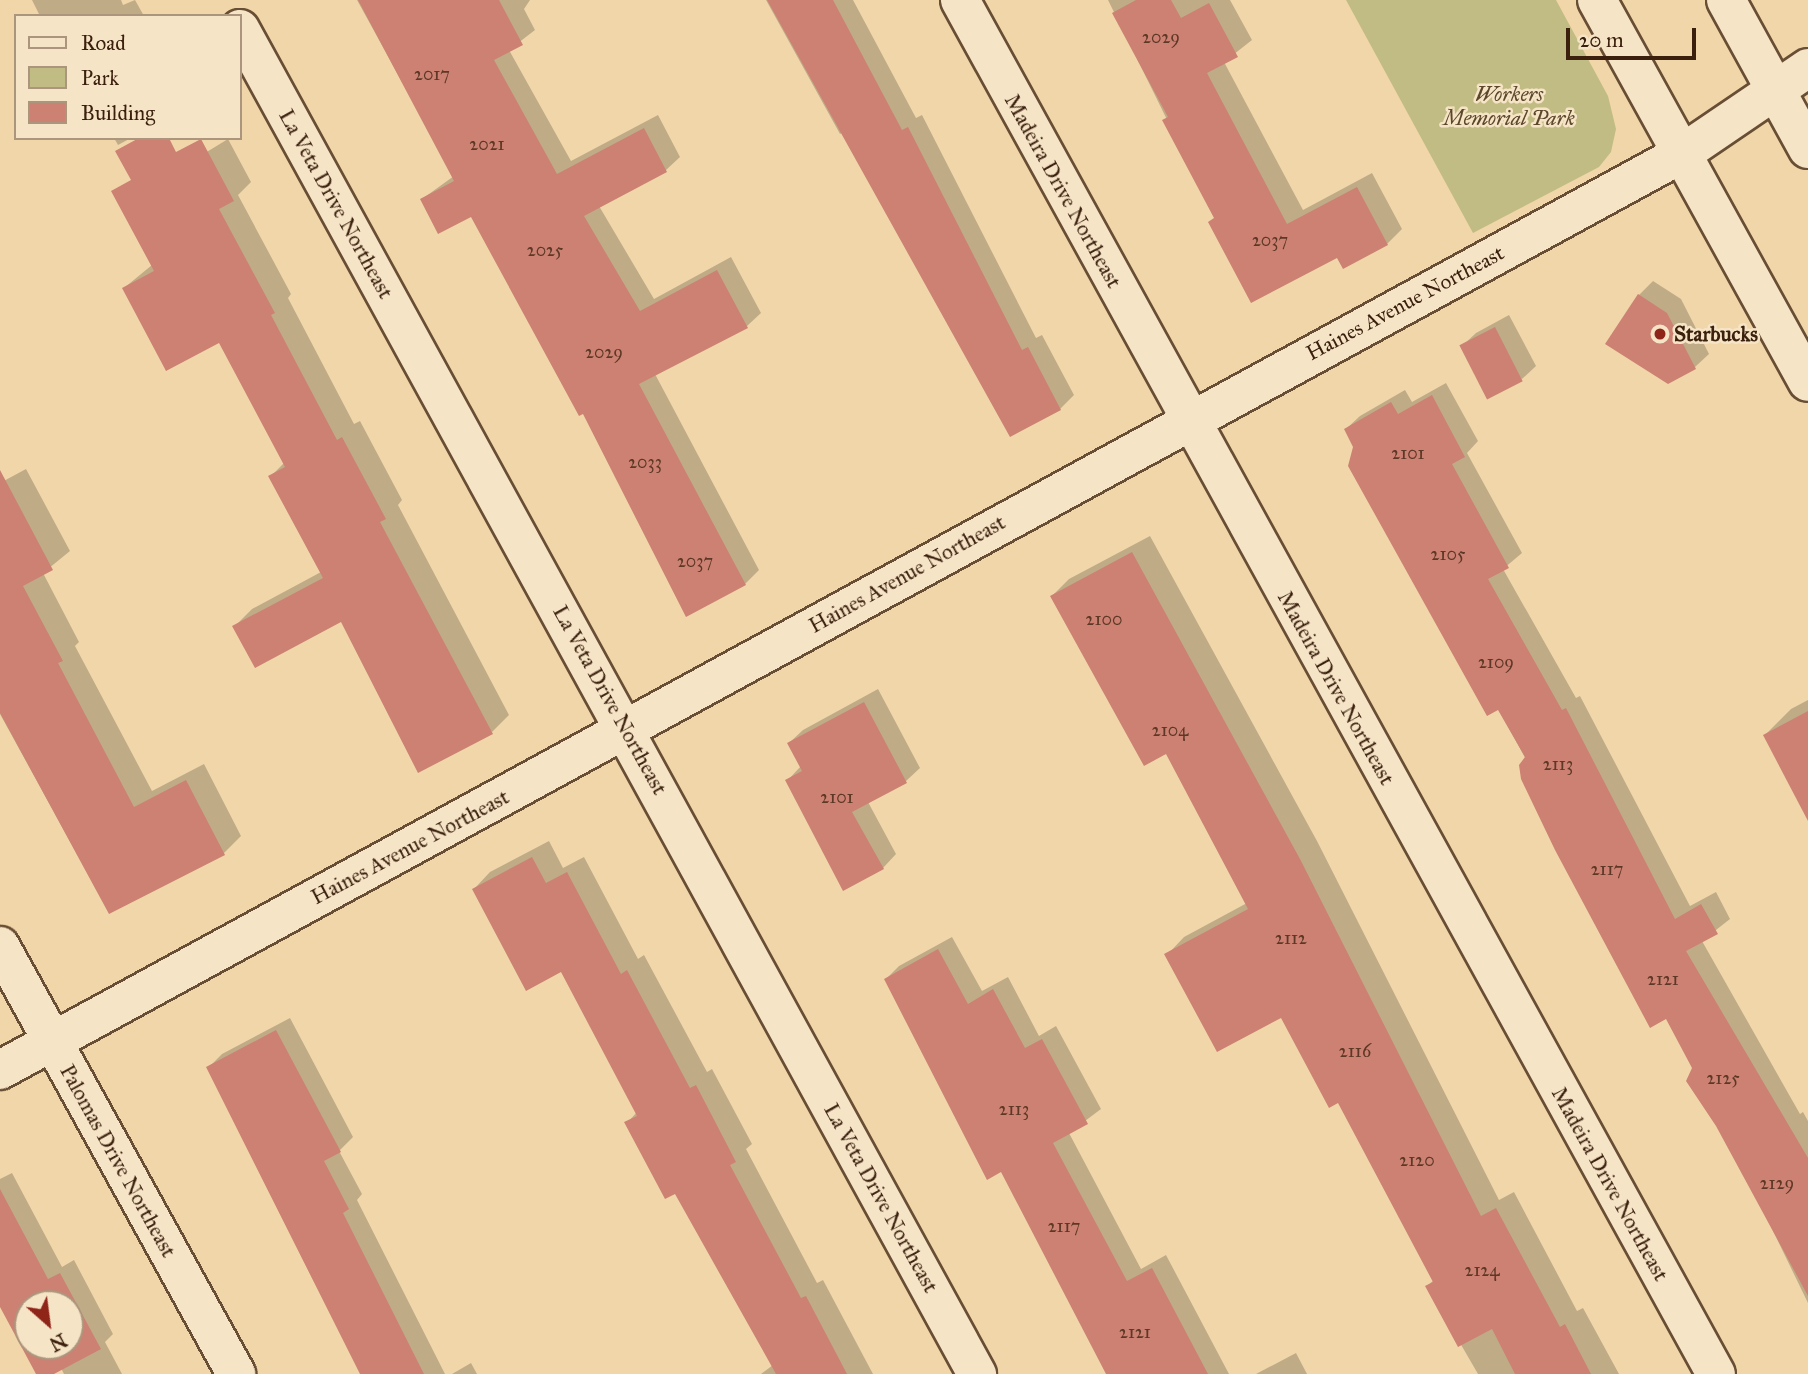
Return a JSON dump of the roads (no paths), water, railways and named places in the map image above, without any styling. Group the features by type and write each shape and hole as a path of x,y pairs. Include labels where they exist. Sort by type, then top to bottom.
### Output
{"street":[{"name":"Madeira Drive Northeast","path":"960,0 1188,419 1716,1374"},
{"path":"1597,0 1808,383"},
{"path":"1726,0 1808,149"},
{"name":"La Veta Drive Northeast","path":"242,33 626,729 976,1374"},
{"name":"Haines Avenue Northeast","path":"0,1070 1188,419 1683,153 1808,68"},
{"name":"Palomas Drive Northeast","path":"0,946 236,1374"}],"place":[{"name":"Starbucks","path":"1660,334"}],"park label":[{"name":"Workers Memorial Park","path":"1509,106"}]}
